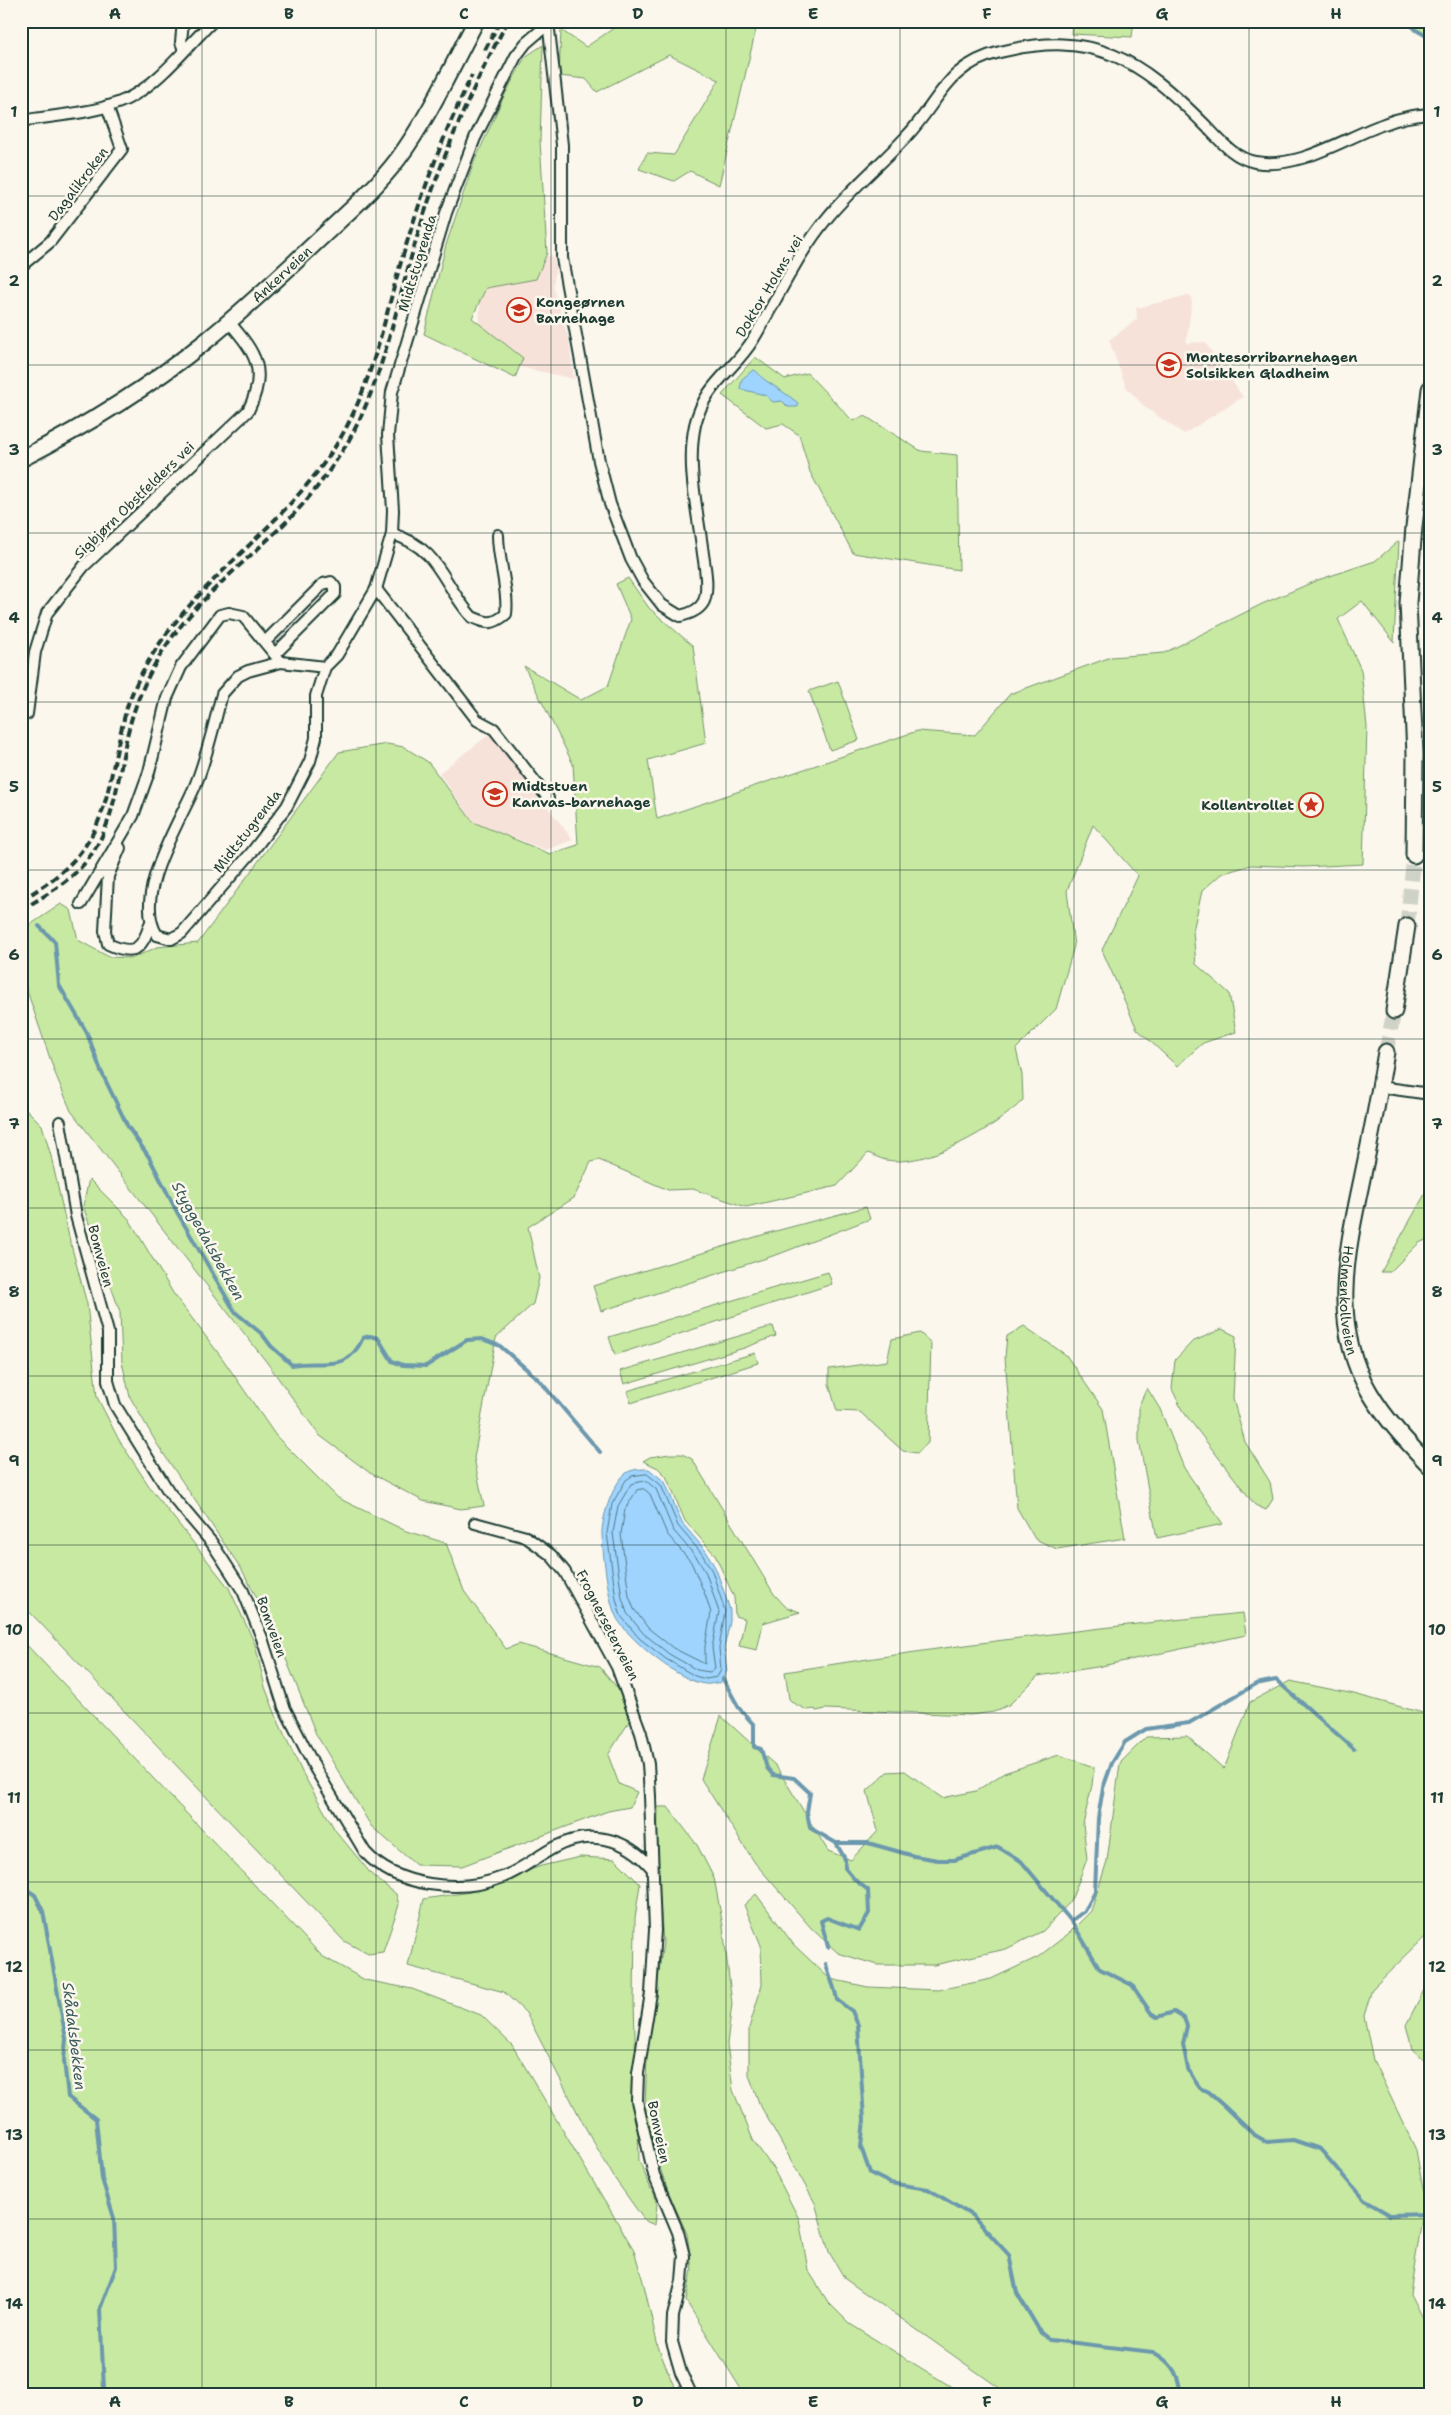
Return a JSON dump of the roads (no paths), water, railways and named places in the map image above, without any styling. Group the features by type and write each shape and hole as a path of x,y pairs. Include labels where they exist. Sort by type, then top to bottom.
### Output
{"main road":[{"name":"Ankerveien","path":"21,459 136,392 191,353 229,322 342,218 385,175 406,148 426,116 476,21"},
{"path":"1414,855 1415,754 1408,603 1414,526 1430,389"},
{"path":"1394,1011 1407,926"},
{"name":"Holmenkollveien","path":"1386,1052 1347,1258 1344,1317 1353,1356 1370,1392 1385,1415 1430,1466"}],"street":[{"path":"183,21 181,42 184,50"},
{"path":"21,121 106,106 137,93 163,72 213,21"},
{"name":"Doktor Holms vei","path":"548,23 562,145 562,258 599,461 610,504 631,560 643,581 662,605 680,616 700,607 705,599 705,573 692,457 695,425 703,402 716,381 753,341 795,264 827,218 876,165 906,137 950,78 964,68 998,53 1046,46 1093,47 1110,52 1164,87 1240,157 1256,162 1280,161 1309,156 1402,117 1430,114"},
{"name":"Midtstugrenda","path":"150,924 157,935 171,939 182,933 252,852 287,806 310,761 316,738 316,696 325,667 337,655 376,589 392,534 393,510 388,435 392,392 440,232 475,138 516,56 526,42 548,23"},
{"name":"Dagalikroken","path":"21,266 50,242 122,149 106,106"},
{"name":"Sigbjørn Obstfelders vei","path":"27,714 35,652 47,613 84,566 248,410 258,390 257,368 249,345 229,322"},
{"path":"392,534 409,539 430,554 472,616 483,622 496,622 506,614 507,605 500,572 498,535"},
{"path":"269,638 323,584 331,582 336,587 335,594 278,658 238,676 222,694 200,770 174,827 151,892 150,924 144,942 135,950 122,950 108,944 105,931 108,876 149,772 167,698 181,667 220,615 229,613 243,616 278,658 325,667"},
{"path":"376,589 477,720 494,729 548,798"},
{"path":"81,904 133,816"},
{"path":"1380,1087 1430,1094"},
{"name":"Bomveien","path":"60,1122 76,1216 108,1332 108,1381 115,1405 169,1492 212,1543 244,1591 262,1638 284,1707 316,1770 365,1852 374,1862 392,1874 421,1883 440,1884 486,1882 504,1877 557,1846 583,1838 602,1839 629,1846 651,1867"},
{"name":"Frognerseterveien","path":"475,1523 526,1537 551,1555 565,1572 616,1667 642,1733 648,1764"},
{"name":"Bomveien","path":"648,1764 654,1930 652,1975 646,2028 638,2072 637,2101 654,2175 683,2250 682,2281 673,2316 672,2342 691,2394"}],"water":[{"path":"753,370 798,403 798,407 788,407 782,401 773,402 765,395 740,389 742,379"},
{"path":"649,1469 665,1482 682,1523 706,1551 716,1569 730,1610 730,1622 724,1648 727,1671 720,1683 707,1684 682,1676 657,1659 634,1639 614,1613 605,1566 602,1535 606,1509 614,1490 624,1475 632,1470"}],"waterway":[{"path":"1408,21 1416,30 1430,38"},
{"name":"Styggedalsbekken","path":"39,926 55,942 59,985 87,1033 101,1071 128,1127 149,1157 177,1212 235,1312 262,1334 271,1346 292,1365 333,1363 349,1357 363,1338 370,1336 378,1338 392,1361 403,1365 426,1366 467,1340 482,1339 500,1346 539,1380 600,1452"},
{"name":"Styggedalsbekken","path":"723,1679 739,1708 754,1725 754,1747 761,1749 767,1768 773,1775 794,1778 810,1793 807,1812 810,1828 836,1843 845,1859 845,1868 855,1880 868,1890 869,1913 859,1930 827,1918 821,1921 828,1947"},
{"path":"1071,1921 1085,1911 1095,1892 1098,1818 1103,1788 1112,1763 1125,1742 1146,1729 1189,1723 1256,1684 1276,1680 1354,1749"},
{"path":"836,1843 868,1843 914,1856 938,1860 954,1860 998,1847 1021,1861 1072,1922 1100,1969 1132,1985 1151,2013 1157,2017 1174,2012 1184,2018 1187,2026 1183,2044 1188,2069 1195,2081 1200,2088 1208,2092 1253,2134 1267,2142 1293,2140 1320,2149 1364,2200 1390,2215 1430,2214"},
{"name":"Skådalsbekken","path":"21,1886 35,1895 43,1911 66,2039 64,2060 68,2097 96,2119 102,2179 114,2218 116,2267 100,2309 104,2389 106,2394"},
{"name":"Styggedalsbekken","path":"826,1964 837,2000 852,2011 858,2025 864,2120 861,2147 870,2173 890,2183 928,2189 973,2216 1009,2255 1017,2293 1041,2333 1050,2340 1153,2352 1172,2367 1180,2390 1185,2394"}],"tunnel":[{"path":"1407,926 1414,855"},
{"path":"1386,1052 1394,1011"}],"railway":[{"path":"485,50 500,21"},
{"path":"21,910 46,895 70,877 95,850 103,834 114,801 128,732 136,705 151,672 168,642 201,603 301,507 323,479 349,440 361,416 380,366 417,237 446,154 481,73 508,21"},
{"path":"21,900 52,880 74,859 90,838 108,792 128,704 147,664 171,629 198,596 288,506 316,473 341,437 352,416 369,373 424,191 451,121 472,75"}],"place":[{"name":"Kongeørnen Barnehage","path":"519,310"},
{"name":"Montesorribarnehagen Solsikken Gladheim","path":"1169,365"},
{"name":"Midtstuen Kanvas-barnehage","path":"495,794"},
{"name":"Kollentrollet","path":"1311,805"}]}
